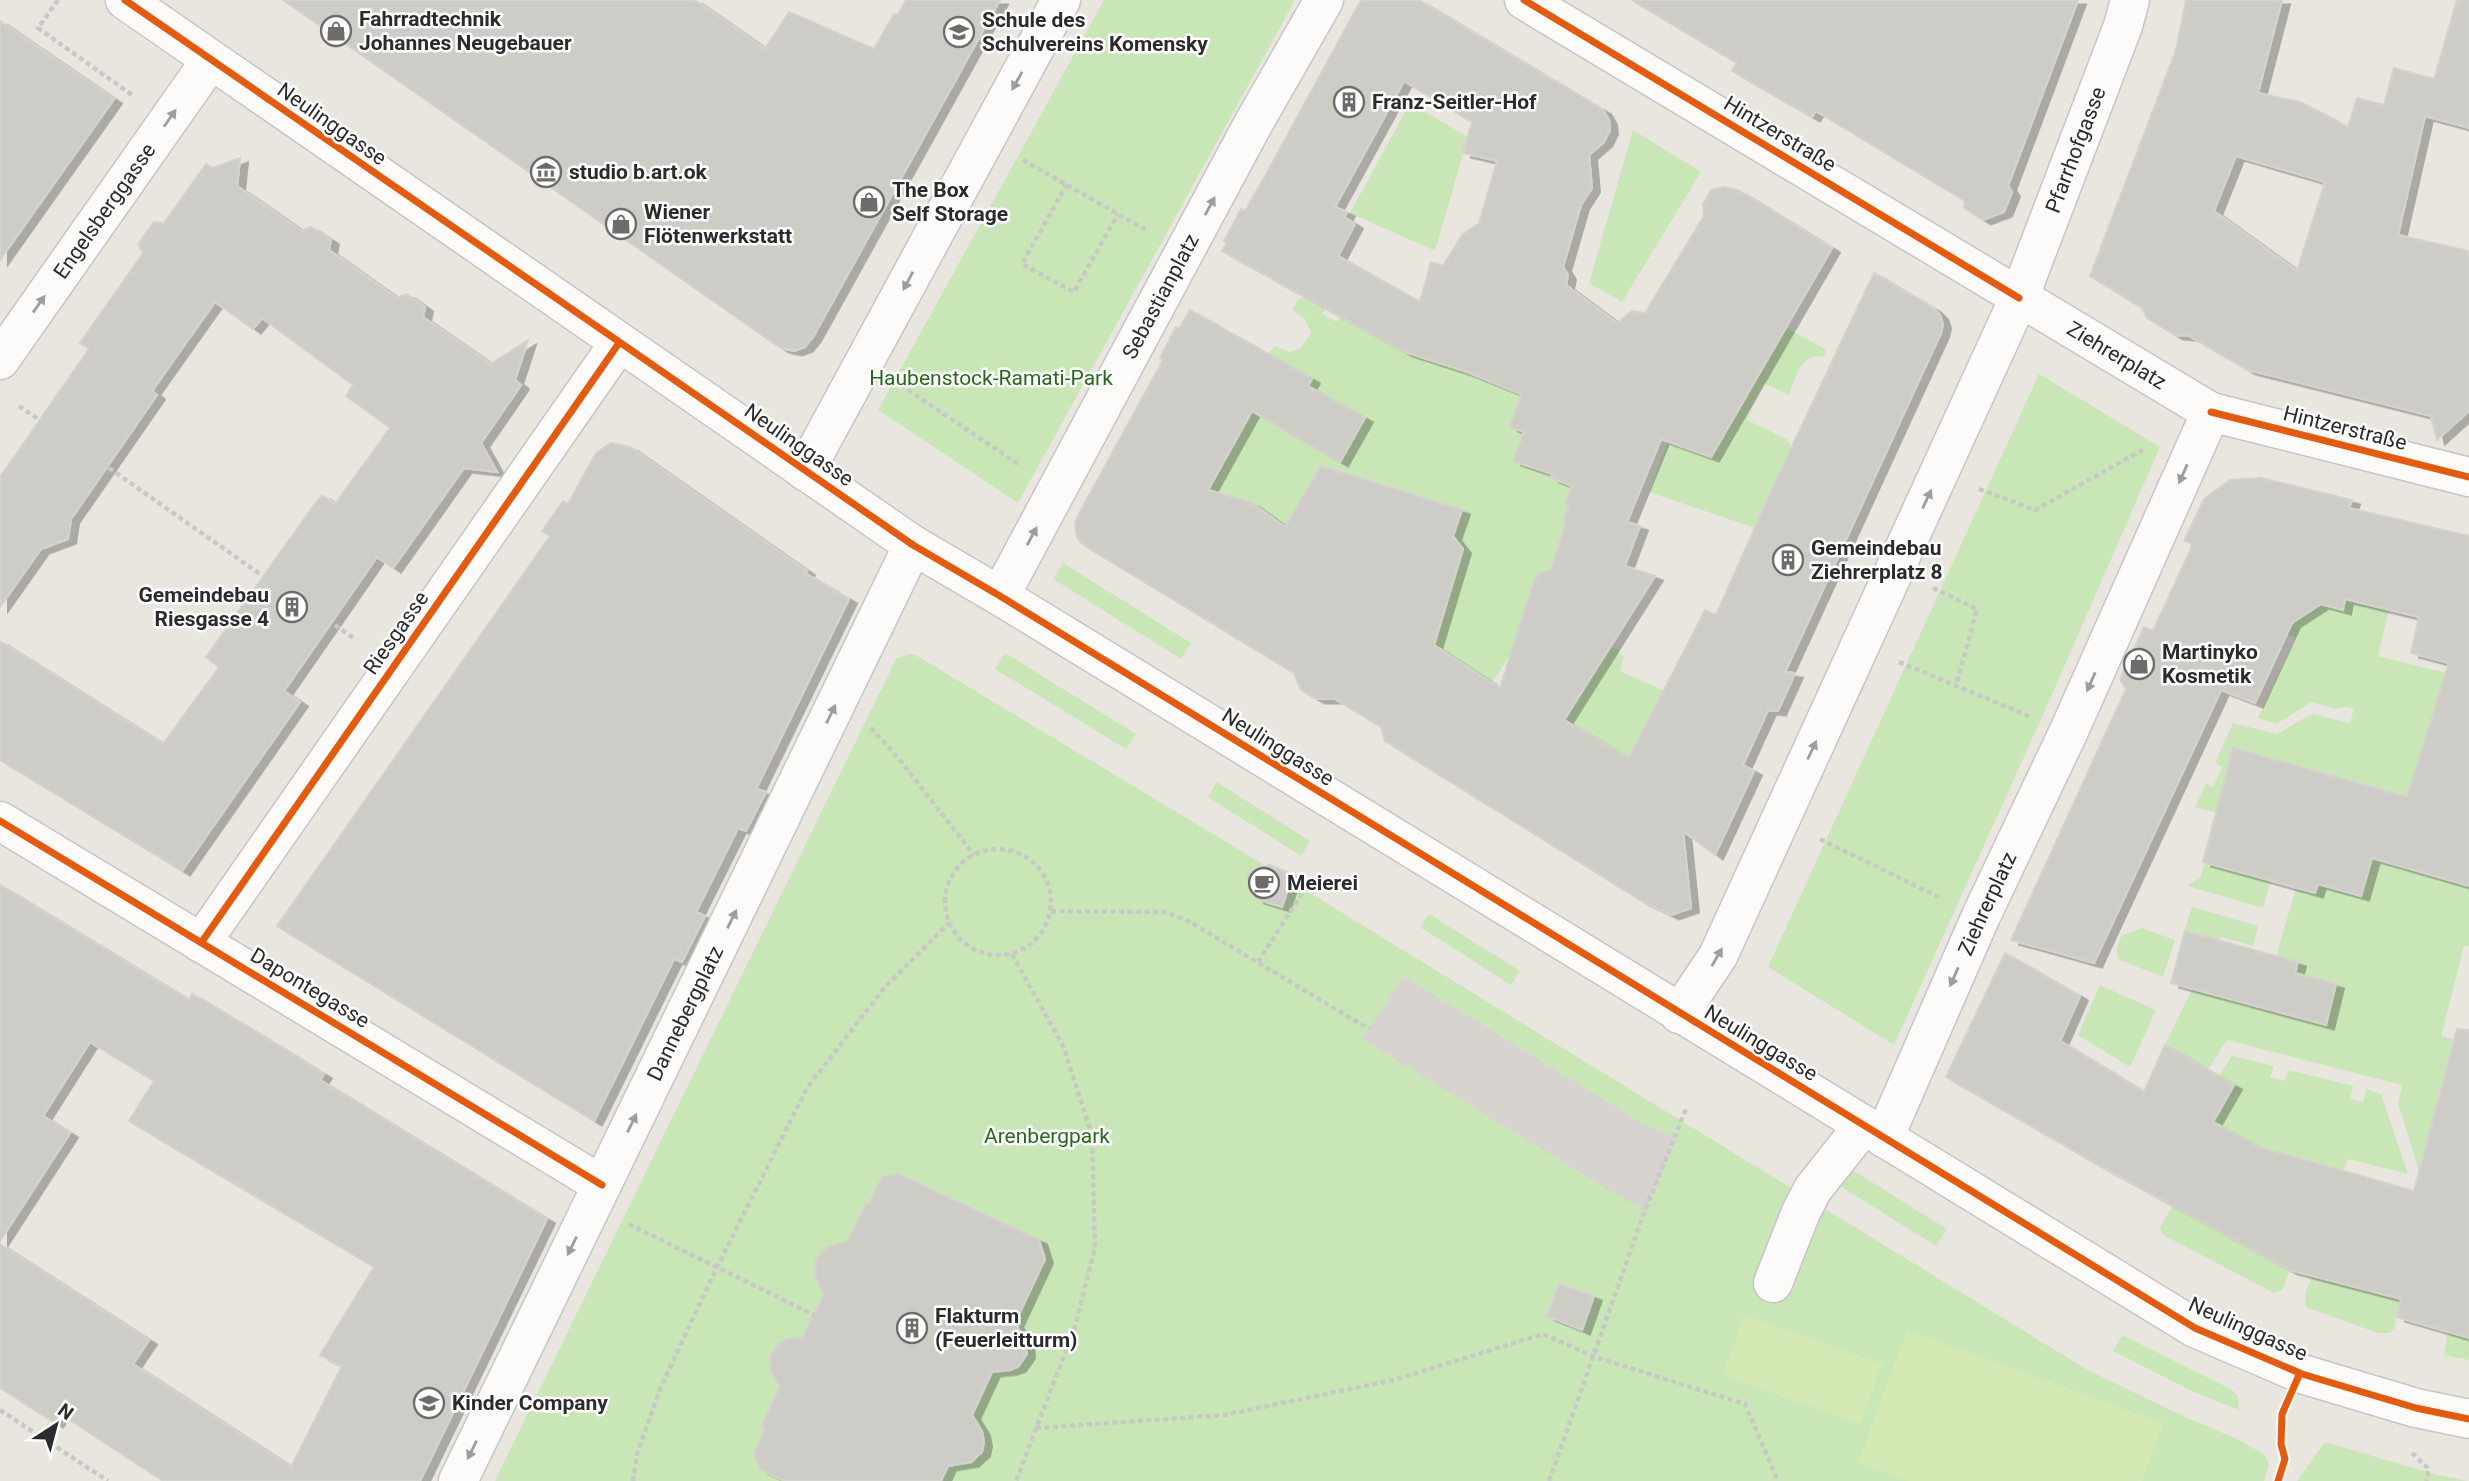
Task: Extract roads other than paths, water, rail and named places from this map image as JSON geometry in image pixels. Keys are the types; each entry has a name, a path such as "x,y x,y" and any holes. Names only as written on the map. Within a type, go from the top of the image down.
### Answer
{"street":[{"name":"Neulinggasse","path":"125,0 913,545 2195,1328 2302,1374 2416,1408 2469,1419"},
{"path":"806,471 1061,0"},
{"name":"Sebastianplatz","path":"1000,596 1252,126 1324,0"},
{"name":"Hintzerstraße","path":"1524,0 2019,298"},
{"name":"Pfarrhofgasse","path":"2019,298 2118,39 2130,0"},
{"name":"Engelsberggasse","path":"0,360 210,61"},
{"path":"1679,1014 1718,956 2019,298"},
{"name":"Ziehrerplatz","path":"1773,1283 1813,1189 1873,1132 1981,916 2068,733 2211,412 2019,298"},
{"name":"Riesgasse","path":"201,943 619,343"},
{"name":"Hintzerstraße","path":"2211,412 2469,477"},
{"name":"Dannebergplatz","path":"458,1481 913,545"},
{"name":"Dapontegasse","path":"0,821 602,1185"}],"place":[{"name":"Fahrradtechnik Johannes Neugebauer","path":"336,31"},
{"name":"Schule des Schulvereins Komensky","path":"959,32"},
{"name":"Franz-Seitler-Hof","path":"1349,102"},
{"name":"studio b.art.ok","path":"546,172"},
{"name":"The Box Self Storage","path":"869,202"},
{"name":"Wiener Flötenwerkstatt","path":"621,224"},
{"name":"Gemeindebau Ziehrerplatz 8","path":"1788,560"},
{"name":"Gemeindebau Riesgasse 4","path":"292,607"},
{"name":"Martinyko Kosmetik","path":"2139,664"},
{"name":"Meierei","path":"1264,883"},
{"name":"Flakturm (Feuerleitturm)","path":"912,1328"},
{"name":"Kinder Company","path":"429,1403"}],"park label":[{"name":"Haubenstock-Ramati-Park","path":"991,378"},
{"name":"Arenbergpark","path":"1047,1136"}]}
